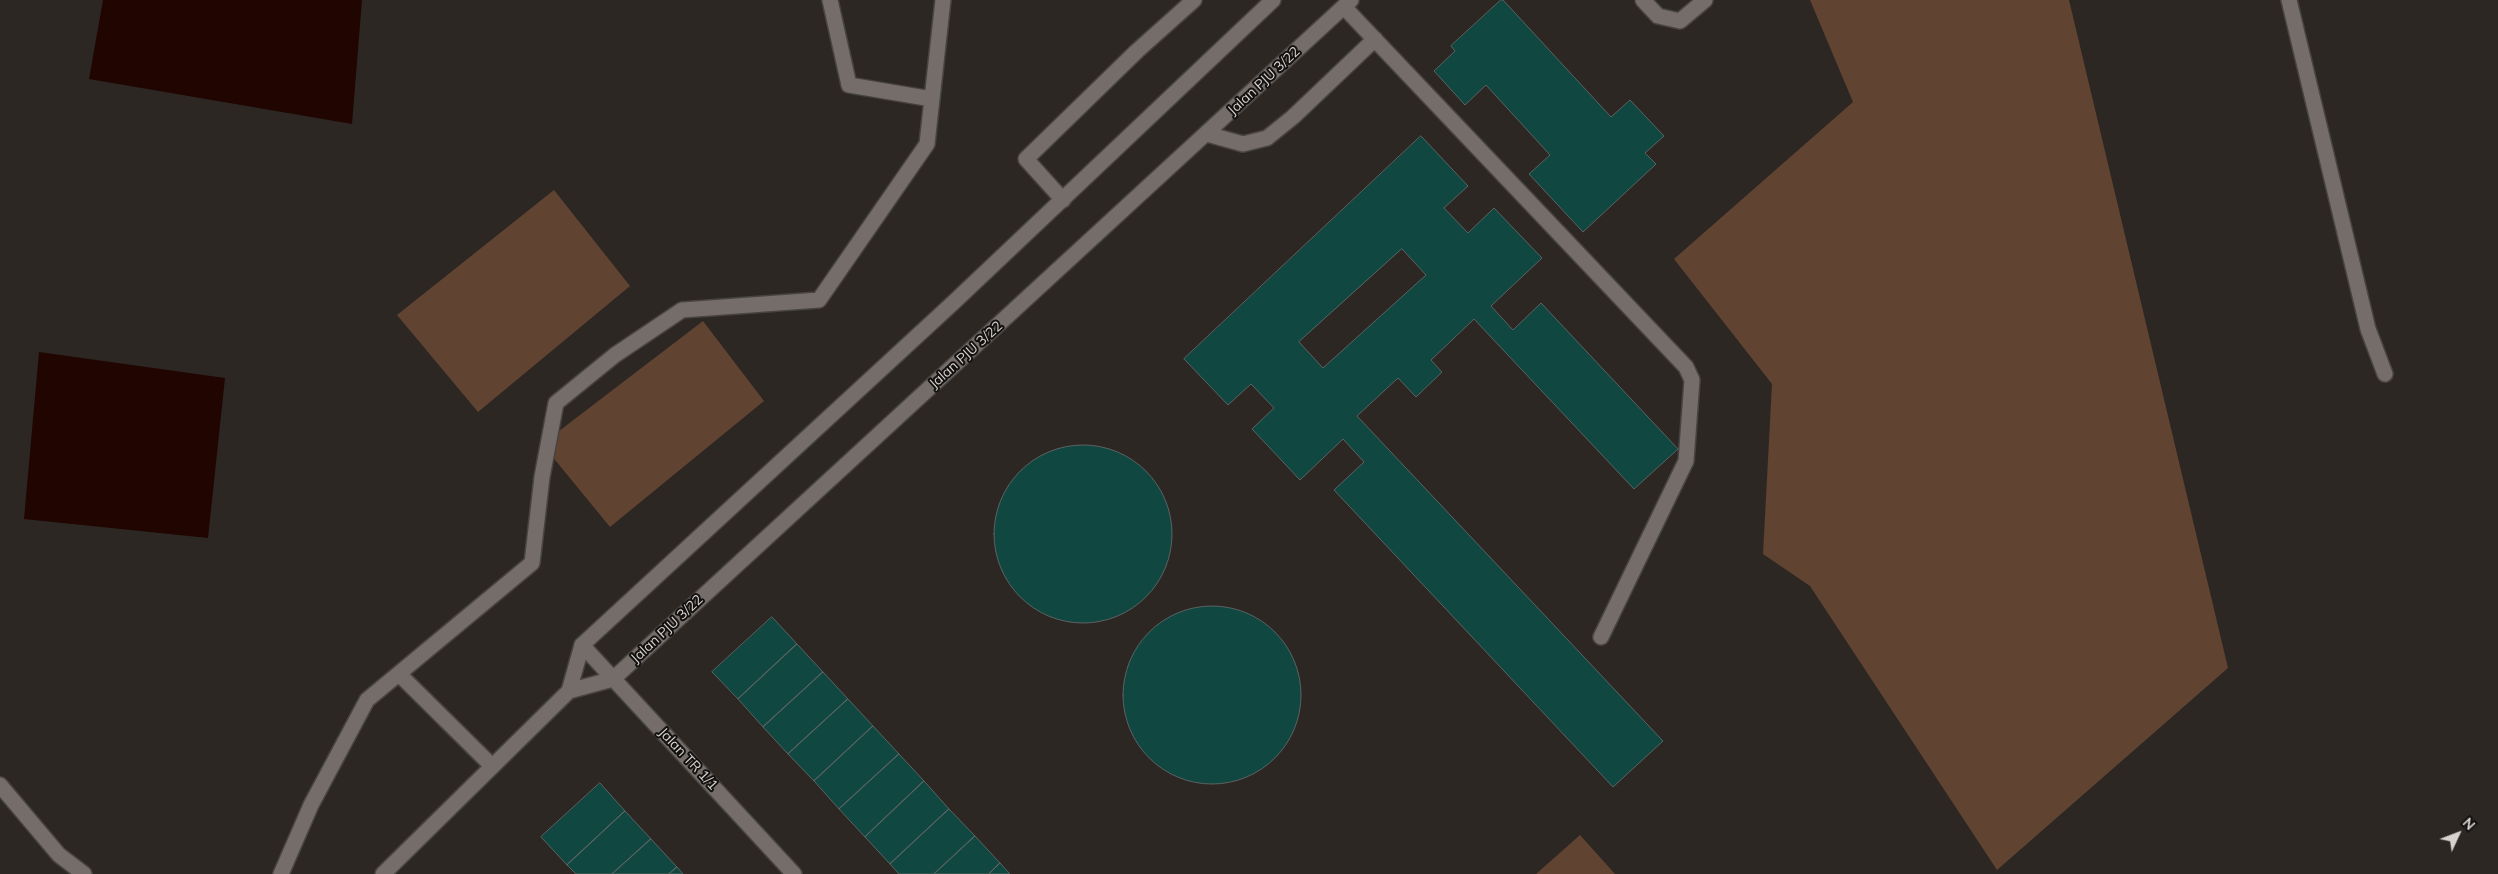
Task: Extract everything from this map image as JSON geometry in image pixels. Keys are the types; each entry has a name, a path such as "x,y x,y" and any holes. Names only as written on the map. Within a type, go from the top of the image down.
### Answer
{"street":[{"path":"830,0 849,85 932,99"},
{"path":"281,874 311,805 367,700 532,563 542,477 556,403 615,355 682,310 819,300 927,144 943,0"},
{"path":"1063,200 1026,159 1137,51 1194,0"},
{"path":"582,645 1063,200 1273,0"},
{"path":"1643,0 1658,16 1680,21 1705,0"},
{"path":"2289,0 2368,329 2385,374"},
{"path":"1348,4 1375,39 1686,367 1692,380 1686,461 1601,637"},
{"name":"Jalan PJU 3/22","path":"383,874 569,691 613,679 1348,4"},
{"path":"1207,134 1243,144 1267,138 1293,117 1375,39"},
{"name":"Jalan PJU 3/22","path":"569,691 582,645"},
{"name":"Jalan TR 1/1","path":"582,645 794,874"},
{"path":"399,674 492,766"},
{"path":"0,785 59,855 84,874"}],"shaded area":[{"path":"103,0 362,0 352,124 89,79"},
{"path":"1810,0 2069,0 2228,668 1997,870 1810,586 1763,554 1772,384 1674,259 1853,102"},
{"path":"554,190 630,286 478,412 397,315"},
{"path":"703,321 764,401 610,527 542,444"},
{"path":"39,352 225,378 208,538 24,519"},
{"path":"1580,835 1615,874 1536,874"}],"building":[{"path":"1501,0 1611,117 1630,100 1664,136 1645,153 1656,164 1583,232 1529,174 1550,155 1486,85 1465,105 1434,71 1455,51 1451,46"},
{"path":"1421,136 1468,186 1444,208 1468,233 1494,208 1542,258 1491,306 1513,330 1541,303 1678,449 1634,489 1474,319 1431,360 1442,372 1416,397 1398,378 1357,416 1663,741 1613,787 1334,490 1364,462 1343,439 1300,480 1252,429 1274,408 1251,384 1228,405 1184,359","holes":["1402,249 1426,275 1323,368 1299,342"]},
{"path":"1083,445 1117,452 1132,460 1146,471 1157,485 1165,500 1172,534 1165,568 1157,583 1146,597 1132,608 1117,616 1083,623 1049,616 1034,608 1020,597 1009,583 1001,568 994,534 1001,500 1009,485 1020,471 1034,460 1049,452"},
{"path":"1212,606 1246,613 1261,621 1275,632 1286,646 1294,661 1301,695 1294,729 1286,744 1275,758 1261,769 1246,777 1212,784 1178,777 1163,769 1149,758 1138,744 1130,729 1123,695 1130,661 1138,646 1149,632 1163,621 1178,613"},
{"path":"772,617 797,644 738,699 712,672"},
{"path":"797,644 823,672 763,727 738,699"},
{"path":"823,672 848,699 788,754 763,727"},
{"path":"848,699 873,726 814,781 788,754"},
{"path":"873,726 899,754 839,809 814,781"},
{"path":"899,754 924,781 865,837 839,809"},
{"path":"924,781 949,809 890,864 865,837"},
{"path":"600,783 625,811 567,865 541,837"},
{"path":"949,809 975,836 934,874 899,874 890,864"},
{"path":"625,811 651,839 612,874 576,874 567,865"},
{"path":"975,836 1000,863 989,874 934,874"},
{"path":"651,839 677,867 669,874 612,874"},
{"path":"1000,863 1010,874 989,874"},
{"path":"677,867 683,874 669,874"}]}
